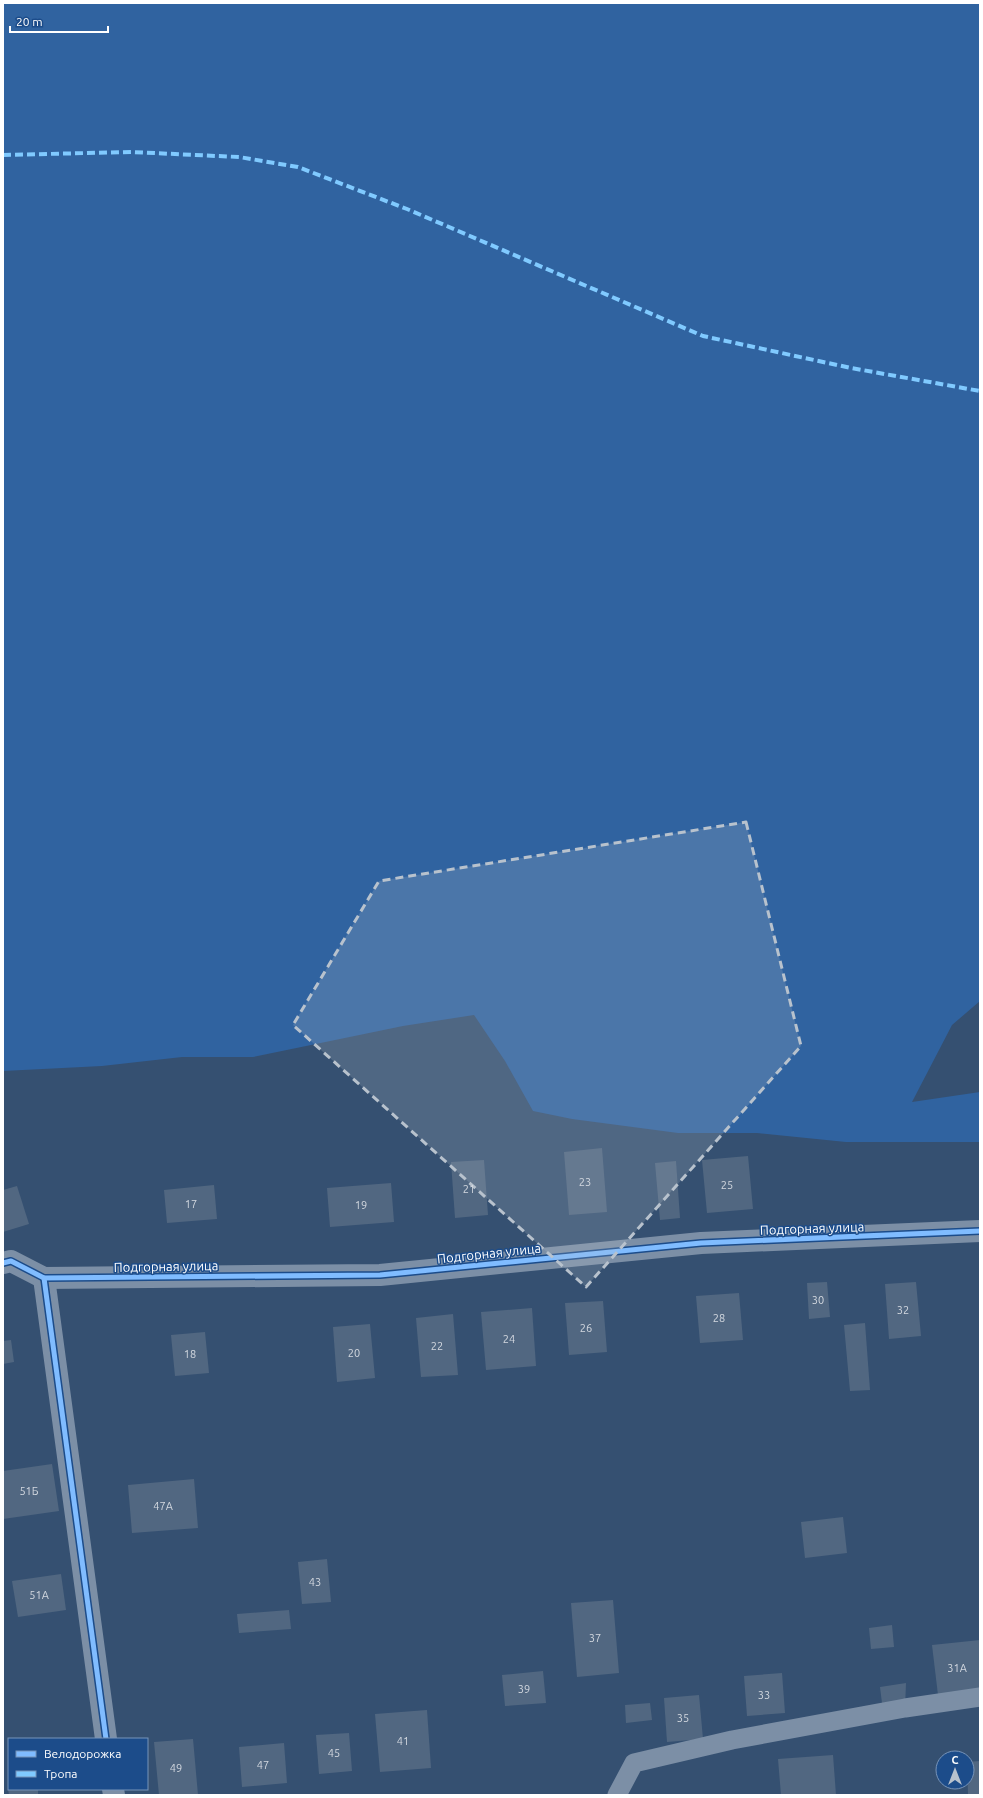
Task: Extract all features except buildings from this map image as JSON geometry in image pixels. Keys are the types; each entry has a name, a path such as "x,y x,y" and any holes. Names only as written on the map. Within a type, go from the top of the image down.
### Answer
{"street":[{"name":"Подгорная улица","path":"3,1263 11,1261 44,1278 380,1274 701,1243 980,1231"},
{"path":"44,1278 106,1738"}],"lane":[{"path":"617,1795 634,1763 732,1740 905,1708 980,1697"}],"highlighted area":[{"path":"746,822 801,1046 586,1287 293,1025 379,881"}],"shaded area":[{"path":"3,3 980,3 980,1001 952,1025 912,1102 980,1092 980,1142 846,1142 757,1133 678,1133 572,1119 533,1111 505,1061 474,1015 403,1026 253,1057 182,1057 102,1066 3,1071"}],"marked path":[{"path":"3,155 131,152 239,157 298,167 407,209 703,336 851,368 980,391"}],"cycle path":[{"path":"3,1263 11,1261 44,1278 380,1275 701,1243 980,1231"},
{"path":"44,1278 106,1738"}]}
